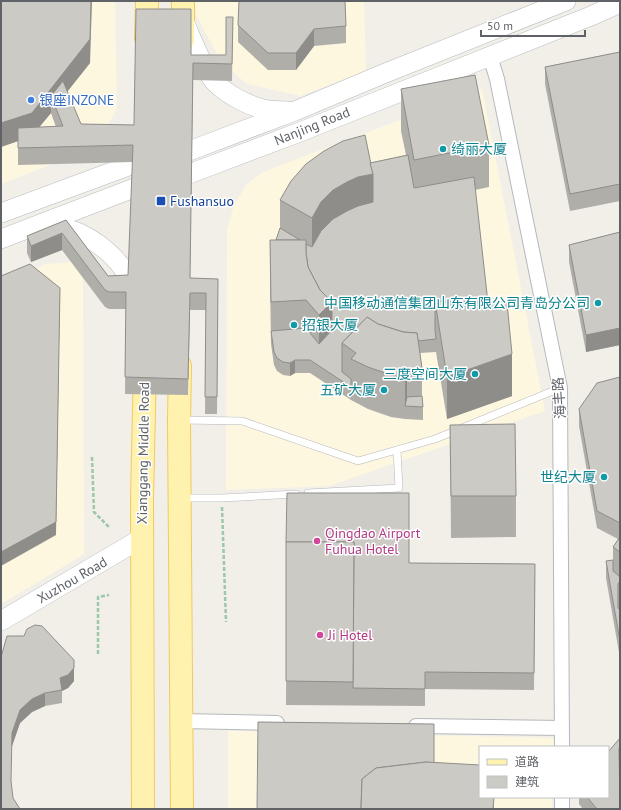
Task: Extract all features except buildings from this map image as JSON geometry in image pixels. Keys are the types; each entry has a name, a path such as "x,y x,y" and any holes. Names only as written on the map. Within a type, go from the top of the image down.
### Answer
{"main road":[{"path":"146,56 147,1"},
{"name":"Nanjing Road","path":"1,213 147,151 181,154 295,110 566,1"},
{"name":"Nanjing Road","path":"1,239 147,183 181,188 307,129 591,16 620,2"},
{"path":"183,10 206,68 214,82 243,102 264,109 295,110"},
{"path":"182,67 183,10"},
{"path":"591,16 620,12"},
{"path":"181,188 182,130"},
{"path":"147,151 147,205"},
{"path":"47,222 79,233 108,251 121,265 134,285 145,316"},
{"path":"145,316 146,271"},
{"name":"Xianggang Middle Road","path":"143,809 142,492 145,348"},
{"path":"181,350 179,420 182,809"},
{"name":"Xuzhou Road","path":"1,621 142,538"}],"street":[{"name":"海丰路","path":"490,56 497,79 560,388 562,746"},
{"path":"182,721 293,723"},
{"path":"404,725 562,728"},
{"path":"562,798 562,809"}],"lane":[{"path":"179,420 242,421 358,461 435,439 560,388"},
{"path":"180,498 222,498 399,488 397,450"}],"path":[{"path":"92,457 94,512 110,528"},
{"path":"222,498 226,622"},
{"path":"98,654 98,598 109,595"}],"shaded area":[{"path":"1,1 115,1 117,109 94,148 1,184"},
{"path":"195,1 364,1 366,71 300,96 247,84 222,63 196,15"},
{"path":"482,89 545,411 329,486 226,490 227,230 234,205 246,185 263,172"},
{"path":"83,261 84,554 1,604 1,283 46,264"},
{"path":"228,731 554,738 554,746 479,746 479,798 552,798 552,809 228,809"}],"place":[{"name":"银座INZONE","path":"31,100"},
{"name":"绮丽大厦","path":"443,149"},
{"name":"Fushansuo","path":"161,201"},
{"name":"中国移动通信集团山东有限公司青岛分公司","path":"598,303"},
{"name":"招银大厦","path":"294,325"},
{"name":"三度空间大厦","path":"475,374"},
{"name":"五矿大厦","path":"384,390"},
{"name":"世纪大厦","path":"604,477"},
{"name":"Qingdao Airport Fuhua Hotel","path":"317,541"},
{"name":"Ji Hotel","path":"320,635"}]}
